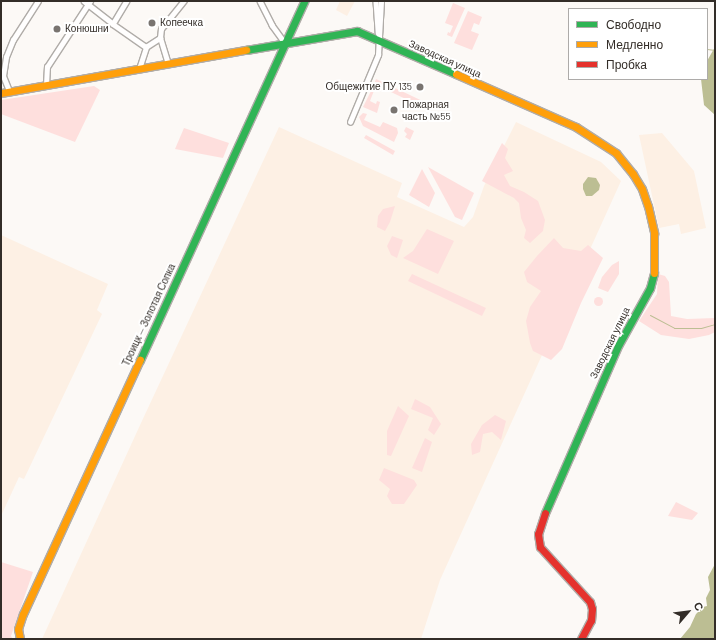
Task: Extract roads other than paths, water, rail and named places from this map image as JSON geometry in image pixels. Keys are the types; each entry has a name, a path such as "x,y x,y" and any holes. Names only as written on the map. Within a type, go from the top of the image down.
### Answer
{"street":[{"path":"9,91 3,76 6,57 13,40 38,1"},
{"path":"84,1 90,3 113,24 146,47"},
{"path":"113,24 127,1"},
{"path":"168,64 160,38 161,29 184,1"},
{"path":"260,1 272,25 285,43"},
{"name":"Троицк — Золотая Сопка","path":"20,639 18,629 23,614 304,1"},
{"path":"376,1 376,19 380,40"},
{"path":"350,122 378,55 381,1"},
{"path":"46,85 48,67 90,3"},
{"name":"Заводская улица","path":"1,93 357,31 594,137 606,145 626,164 642,189 648,206 654,233 655,250 653,278 650,288 619,344 541,521 538,534 540,547 545,554 590,602 592,609 591,620 581,639"},
{"path":"139,69 146,47 160,38"}],"waterway":[{"path":"708,49 715,50"},
{"path":"650,315 674,328 701,328 715,324"}],"place":[{"name":"Копеечка","path":"152,23"},
{"name":"Конюшни","path":"57,29"},
{"name":"Общежитие ПУ 135","path":"420,87"},
{"name":"Пожарная часть №55","path":"394,110"}]}
